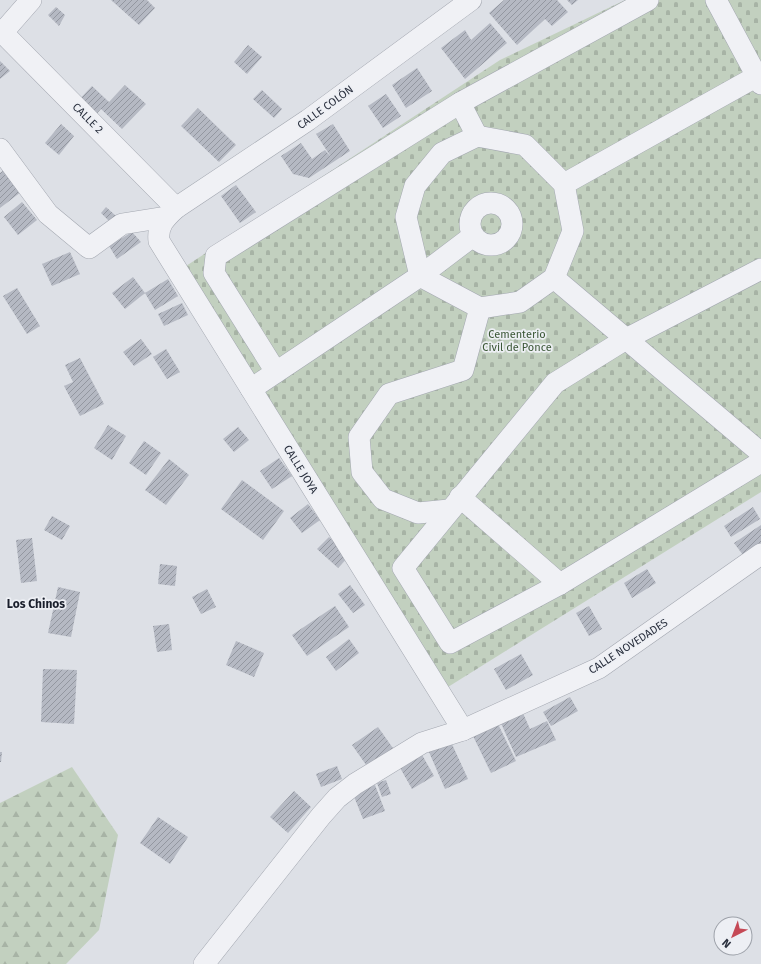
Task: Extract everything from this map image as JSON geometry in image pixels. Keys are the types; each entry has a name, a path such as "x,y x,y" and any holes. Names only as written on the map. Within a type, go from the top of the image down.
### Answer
{"street":[{"path":"1,31 31,0"},
{"name":"CALLE COLÓN","path":"171,213 308,120 471,0"},
{"path":"276,372 214,273 216,256 460,103 648,0"},
{"path":"564,184 760,78 716,0"},
{"name":"CALLE 2","path":"1,31 171,213"},
{"path":"460,103 477,136"},
{"path":"477,136 525,145 564,184 573,231 554,278 520,302 480,308 420,276 406,217 415,186 442,153 477,136"},
{"path":"0,150 48,214 89,248 122,224 171,213"},
{"name":"CALLE JOYA","path":"171,213 159,227 159,241 463,730"},
{"path":"251,389 420,276 473,236"},
{"path":"761,269 626,339 555,383 403,568 450,643 560,584 761,462"},
{"path":"554,278 761,453"},
{"path":"455,504 418,513 383,499 362,472 359,437 389,394 463,370 480,308"},
{"path":"455,504 560,584"},
{"name":"CALLE NOVEDADES","path":"204,964 337,798 355,784 422,743 463,730 599,668 761,554"}],"green space":[{"name":"Cementerio Civil de Ponce","path":"625,0 761,0 761,492 448,687 183,268 500,60"},
{"path":"72,767 118,835 99,930 66,964 0,964 0,803"}],"building":[{"path":"111,0 147,0 155,8 139,25"},
{"path":"504,0 557,0 568,12 552,26 545,19 517,45 489,13"},
{"path":"567,0 578,0 572,5"},
{"path":"56,7 65,15 59,26 48,15"},
{"path":"490,23 507,43 465,79 441,48 465,30 471,40"},
{"path":"248,45 262,57 247,74 234,62"},
{"path":"0,61 10,71 0,79"},
{"path":"417,68 432,91 406,108 392,85"},
{"path":"125,85 146,104 122,129 101,109 92,119 75,104 92,86 109,102"},
{"path":"262,90 282,109 274,118 253,99"},
{"path":"386,94 401,116 383,128 368,106"},
{"path":"198,108 236,145 219,162 181,126"},
{"path":"61,124 74,136 59,155 45,143"},
{"path":"333,124 350,151 309,178 293,174 281,156 301,143 312,159 325,150 331,157 316,134"},
{"path":"4,170 21,192 0,208 0,173"},
{"path":"236,185 256,212 240,223 221,196"},
{"path":"22,202 37,220 18,235 4,217"},
{"path":"106,207 116,216 109,221 101,213"},
{"path":"132,232 141,242 117,259 109,246"},
{"path":"70,252 80,274 52,286 42,264"},
{"path":"133,277 145,293 125,309 112,293"},
{"path":"168,279 178,296 155,310 145,293"},
{"path":"17,288 40,326 27,334 3,296"},
{"path":"182,303 188,315 164,326 158,314"},
{"path":"141,339 152,354 134,366 123,352"},
{"path":"166,349 180,372 167,379 153,357"},
{"path":"80,358 104,404 80,416 64,386 73,382 65,365"},
{"path":"108,425 126,436 112,460 94,448"},
{"path":"238,427 249,440 234,452 223,439"},
{"path":"144,441 161,453 146,475 129,463"},
{"path":"279,458 292,476 272,489 260,471"},
{"path":"169,459 189,475 166,505 145,490"},
{"path":"242,480 284,511 263,540 221,509"},
{"path":"308,504 320,520 302,533 290,518"},
{"path":"753,507 760,519 731,537 724,526"},
{"path":"52,516 70,526 62,540 44,530"},
{"path":"761,525 761,549 746,559 734,543"},
{"path":"329,537 349,556 338,568 317,549"},
{"path":"32,538 37,581 21,583 16,540"},
{"path":"160,564 177,566 175,586 158,584"},
{"path":"647,569 656,583 632,598 624,583"},
{"path":"350,585 365,605 353,613 338,594"},
{"path":"58,587 80,592 71,637 48,633"},
{"path":"207,589 216,607 201,614 192,597"},
{"path":"335,606 349,627 307,656 292,635"},
{"path":"589,606 602,629 589,636 576,613"},
{"path":"169,624 172,650 157,652 153,626"},
{"path":"349,639 359,653 336,671 326,657"},
{"path":"236,641 264,653 254,677 226,665"},
{"path":"521,654 533,675 506,690 494,669"},
{"path":"43,669 77,670 74,724 41,722"},
{"path":"570,697 578,711 551,726 543,712"},
{"path":"522,711 530,729 547,721 556,740 516,757 500,721"},
{"path":"498,724 516,761 491,773 473,736"},
{"path":"378,727 395,751 369,769 352,745"},
{"path":"451,742 468,779 445,789 429,752"},
{"path":"0,752 2,752 1,762 0,762"},
{"path":"421,753 434,776 412,789 399,766"},
{"path":"337,766 342,779 321,787 316,774"},
{"path":"386,780 391,794 382,797 377,783"},
{"path":"375,785 385,811 363,819 353,794"},
{"path":"294,791 311,807 288,833 270,817"},
{"path":"158,817 188,837 170,864 140,843"}],"district":[{"name":"Los Chinos","path":"36,604"}]}
